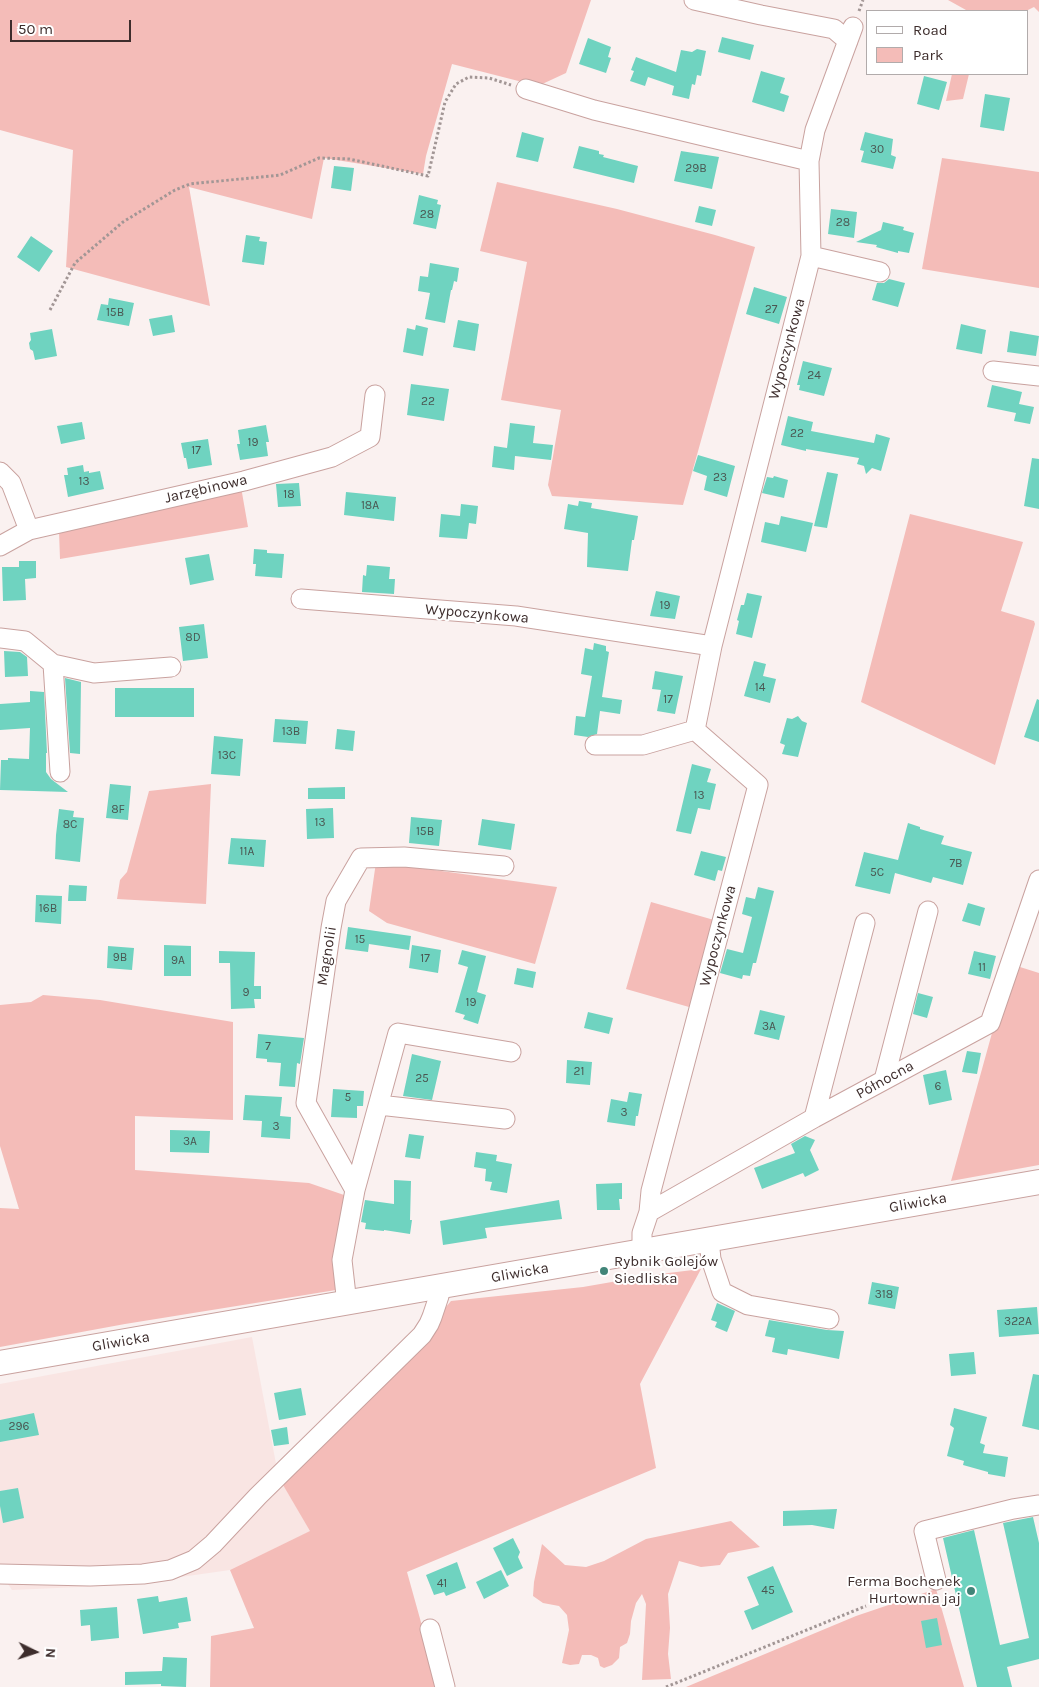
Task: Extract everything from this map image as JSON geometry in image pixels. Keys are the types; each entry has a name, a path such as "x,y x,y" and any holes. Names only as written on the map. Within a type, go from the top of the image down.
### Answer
{"main road":[{"name":"Gliwicka","path":"0,1364 1039,1182"}],"street":[{"name":"Wypoczynkowa","path":"642,1251 642,1233 649,1212 654,1181 758,785 695,730 712,646 811,256 809,162 815,130 850,34 694,0"},
{"path":"526,90 594,110 809,162"},
{"path":"811,256 880,272"},
{"path":"993,370 1039,376"},
{"name":"Jarzębinowa","path":"0,546 28,530 244,481 332,457 370,437 375,395"},
{"path":"0,472 11,483 28,530"},
{"name":"Wypoczynkowa","path":"301,599 516,616 712,646"},
{"path":"0,638 25,641 53,664 94,673 170,668"},
{"path":"53,664 60,772"},
{"path":"595,745 643,745 695,730"},
{"name":"Magnolii","path":"355,1190 306,1103 330,928 336,901 361,858 404,857 504,866"},
{"name":"Północna","path":"649,1212 814,1118 990,1023 1039,880"},
{"path":"884,1080 928,911"},
{"path":"814,1118 865,923"},
{"path":"347,1304 342,1260 355,1190 398,1033 512,1052"},
{"path":"379,1105 505,1119"},
{"path":"709,1240 711,1259 722,1292 748,1304 829,1319"},
{"path":"0,1574 90,1576 137,1574 170,1570 194,1560 213,1544 258,1496 422,1335 432,1317 439,1296 438,1287"},
{"path":"936,1580 924,1531 1012,1509 1039,1506"},
{"path":"430,1629 445,1687"}],"path":[{"path":"50,310 75,262 123,222 175,190 190,184 280,175 319,158 349,159 428,176 445,102 456,84 468,77 489,78 526,90"},
{"path":"666,1687 866,1606"}],"shaded area":[{"path":"252,1337 277,1469 283,1485 311,1531 230,1570 124,1585 12,1590 0,1572 0,1384"}],"green space":[{"path":"0,0 591,0 566,73 538,86 452,64 426,156 423,174 324,158 312,219 189,187 210,306 66,267 73,150 0,130"},
{"path":"948,0 1039,0 1039,12 1034,7 1028,10 966,10"},
{"path":"952,75 969,75 963,99 946,101"},
{"path":"942,158 1039,172 1039,288 922,269"},
{"path":"497,182 617,209 755,247 683,505 552,496 548,485 561,410 501,400 527,262 480,251"},
{"path":"241,487 248,527 60,559 59,531"},
{"path":"910,514 1023,542 1001,611 1034,621 1035,624 995,765 861,702"},
{"path":"211,784 206,904 117,899 120,880 127,872 149,791"},
{"path":"376,862 557,887 535,964 387,923 369,911"},
{"path":"651,902 714,920 689,1007 626,989"},
{"path":"1020,967 1039,973 1039,1165 951,1181 992,1033"},
{"path":"43,995 100,1000 233,1022 233,1120 135,1116 135,1170 309,1183 347,1196 336,1290 125,1324 0,1347 0,1208 19,1209 0,1146 0,1005 31,1002"},
{"path":"701,1269 640,1384 656,1468 407,1572 439,1687 210,1687 211,1636 254,1628 230,1570 310,1531 283,1485 374,1392 451,1301 583,1287"},
{"path":"731,1521 760,1547 728,1553 720,1565 701,1567 679,1561 668,1594 670,1628 668,1654 671,1679 642,1680 646,1604 642,1594 636,1603 627,1643 620,1647 619,1658 612,1665 604,1668 600,1666 598,1658 591,1655 582,1655 579,1664 570,1665 562,1663 569,1630 567,1615 559,1606 543,1603 533,1596 542,1544 565,1565 586,1567 604,1561 646,1539"},
{"path":"936,1589 964,1687 686,1687 856,1616"}],"building":[{"path":"722,37 754,45 750,60 718,52"},
{"path":"588,38 611,47 608,57 611,58 606,73 579,64"},
{"path":"697,49 706,51 701,76 697,75 695,85 692,84 689,99 672,95 674,86 648,77 645,86 630,81 634,71 631,70 636,57 676,72 681,50 692,52"},
{"path":"761,71 785,78 780,93 789,96 784,112 752,102"},
{"path":"924,76 947,82 939,110 917,104"},
{"path":"985,94 1010,98 1004,131 980,127"},
{"path":"522,132 544,138 538,162 516,157"},
{"path":"865,132 893,139 891,155 896,157 893,169 861,162 864,151 860,150"},
{"path":"579,146 599,151 599,154 604,155 603,157 638,166 634,183 573,168"},
{"path":"681,151 719,157 712,189 674,181"},
{"path":"334,166 354,168 351,191 331,188"},
{"path":"419,195 438,200 437,204 441,205 436,229 413,224"},
{"path":"699,206 716,210 712,226 695,222"},
{"path":"831,209 857,212 854,238 828,234"},
{"path":"883,222 904,227 903,230 914,233 909,253 898,251 898,253 876,247 877,245 856,242 881,230"},
{"path":"246,235 260,237 259,241 267,242 264,265 242,262"},
{"path":"31,236 53,251 39,272 17,257"},
{"path":"430,263 459,268 457,282 454,281 451,290 445,323 425,319 430,293 418,291 420,276 428,277"},
{"path":"889,279 905,283 898,307 872,300 877,283 884,283"},
{"path":"754,287 787,297 779,324 746,314"},
{"path":"109,298 134,303 129,326 97,320 101,304 108,305"},
{"path":"172,315 175,332 153,336 149,319"},
{"path":"458,320 479,324 475,351 453,347"},
{"path":"961,324 986,330 982,354 956,349"},
{"path":"416,325 428,328 423,356 403,352 407,328 415,330"},
{"path":"52,329 57,356 35,360 33,351 30,349 30,333"},
{"path":"1010,331 1039,336 1036,356 1007,352"},
{"path":"803,361 832,368 824,396 799,390 800,385 797,385"},
{"path":"411,384 449,389 444,421 407,415"},
{"path":"992,385 1022,392 1019,404 1034,407 1030,424 1014,421 1016,413 987,407"},
{"path":"788,416 813,422 811,431 874,443 876,434 890,438 881,471 872,468 866,474 864,466 857,464 859,458 806,449 806,451 781,445"},
{"path":"82,422 85,439 61,444 57,426"},
{"path":"510,423 535,426 533,443 553,445 551,460 515,456 514,470 492,467 494,446 507,448"},
{"path":"266,425 269,442 266,442 268,456 240,460 237,444 240,444 238,430"},
{"path":"208,439 212,465 188,469 181,443"},
{"path":"698,455 735,466 727,497 704,490 707,476 693,471"},
{"path":"1032,458 1039,459 1039,509 1024,506"},
{"path":"83,465 84,472 100,471 104,489 68,497 64,475 68,475 67,468"},
{"path":"827,472 838,474 827,528 814,526"},
{"path":"774,476 788,480 784,498 762,493 767,477 773,478"},
{"path":"299,483 301,506 278,507 276,484"},
{"path":"346,492 396,497 394,521 344,515"},
{"path":"579,501 592,503 591,508 638,516 634,540 632,540 628,571 587,567 588,533 564,529 568,504 578,506"},
{"path":"461,504 478,506 476,524 469,523 467,539 439,537 441,514 460,516"},
{"path":"781,516 813,523 806,552 761,542 765,522 779,525"},
{"path":"254,549 267,550 267,553 284,554 282,578 255,576 256,564 253,564"},
{"path":"209,554 214,580 190,585 185,558"},
{"path":"19,561 36,561 36,578 25,579 26,600 3,601 2,567 19,567"},
{"path":"367,565 390,567 389,579 395,579 394,594 362,592 363,575 366,576"},
{"path":"656,591 680,596 675,619 650,616"},
{"path":"747,593 762,596 752,638 736,634 741,605 744,605"},
{"path":"204,624 208,658 183,661 179,627"},
{"path":"594,643 606,646 606,651 609,652 602,697 622,700 620,714 600,711 597,734 588,737 574,735 576,716 585,717 592,676 581,674 585,648 593,650"},
{"path":"4,651 20,652 27,657 28,676 5,677"},
{"path":"754,661 766,664 763,676 776,679 770,703 744,696"},
{"path":"655,671 683,676 675,714 657,711 661,690 652,689"},
{"path":"65,678 81,682 80,754 70,753"},
{"path":"115,688 194,688 194,717 115,717"},
{"path":"30,691 44,692 46,772 51,779 68,792 0,790 1,760 8,760 8,758 29,759 30,728 0,730 0,704 30,702"},
{"path":"1037,699 1039,700 1039,742 1024,737"},
{"path":"798,716 807,723 798,757 782,754 785,745 780,743 787,718 792,719"},
{"path":"275,719 308,721 306,744 273,742"},
{"path":"337,729 355,731 353,751 335,749"},
{"path":"214,736 243,739 240,776 211,774"},
{"path":"692,764 711,769 707,782 716,784 710,810 698,808 691,834 676,831"},
{"path":"110,784 131,786 128,820 106,818"},
{"path":"345,787 345,799 308,799 308,788"},
{"path":"333,808 334,838 307,839 306,809"},
{"path":"59,809 74,811 73,817 84,818 80,862 55,859"},
{"path":"411,817 442,820 439,846 409,843"},
{"path":"482,819 515,824 511,850 478,845"},
{"path":"908,823 920,827 920,829 944,836 941,844 972,852 963,885 933,877 931,883 895,873 890,894 855,886 864,852 898,860"},
{"path":"231,838 266,840 264,867 228,864"},
{"path":"701,851 726,857 722,871 718,870 715,881 694,875"},
{"path":"69,885 87,886 86,901 68,901"},
{"path":"758,887 774,891 756,963 753,963 750,976 743,975 742,979 720,973 727,949 743,953 752,917 742,914 746,897 755,899"},
{"path":"36,895 62,896 61,924 35,922"},
{"path":"968,903 985,908 980,926 962,921"},
{"path":"348,927 411,936 409,950 369,944 368,952 345,949"},
{"path":"164,945 191,946 191,976 164,976"},
{"path":"412,945 441,950 438,973 409,968"},
{"path":"108,946 134,948 132,970 107,968"},
{"path":"462,950 486,956 477,992 486,995 478,1024 463,1019 465,1015 455,1012 468,967 458,964"},
{"path":"219,951 255,952 254,986 261,986 261,999 254,999 255,1008 231,1009 230,963 219,963"},
{"path":"974,951 996,956 990,979 968,974"},
{"path":"517,968 536,972 533,988 514,984"},
{"path":"918,993 933,997 927,1018 913,1014"},
{"path":"760,1010 785,1016 779,1040 754,1034"},
{"path":"588,1012 613,1018 609,1034 584,1028"},
{"path":"258,1034 304,1038 300,1064 297,1063 295,1087 279,1086 281,1063 267,1062 267,1059 256,1058"},
{"path":"967,1051 981,1053 977,1074 962,1072"},
{"path":"412,1054 441,1061 432,1100 403,1096"},
{"path":"567,1060 592,1062 590,1085 566,1083"},
{"path":"946,1070 952,1100 929,1105 923,1075"},
{"path":"333,1089 364,1091 363,1106 357,1106 357,1118 331,1117"},
{"path":"629,1092 642,1094 635,1126 607,1122 611,1099 627,1102"},
{"path":"245,1095 282,1097 280,1116 291,1117 290,1139 261,1137 262,1121 243,1120"},
{"path":"170,1130 210,1131 209,1153 170,1152"},
{"path":"409,1134 424,1136 420,1159 405,1157"},
{"path":"805,1136 815,1140 810,1150 819,1170 805,1177 803,1173 762,1189 754,1168 795,1153 791,1144"},
{"path":"476,1152 497,1155 496,1161 512,1164 507,1193 490,1190 492,1182 485,1181 486,1169 474,1167"},
{"path":"394,1180 411,1181 410,1220 412,1220 410,1234 365,1229 366,1223 361,1222 365,1200 394,1204"},
{"path":"622,1183 622,1199 619,1199 620,1210 597,1210 596,1184"},
{"path":"559,1200 562,1219 485,1228 487,1238 443,1245 440,1221"},
{"path":"872,1282 899,1287 895,1309 868,1304"},
{"path":"717,1303 735,1311 727,1332 715,1327 717,1322 711,1320"},
{"path":"1037,1307 1039,1334 999,1337 997,1310"},
{"path":"769,1320 844,1331 839,1359 788,1349 787,1355 772,1352 775,1338 765,1336"},
{"path":"974,1352 976,1374 951,1376 949,1354"},
{"path":"1033,1374 1039,1375 1039,1430 1022,1426"},
{"path":"301,1388 306,1415 279,1420 274,1393"},
{"path":"954,1408 987,1417 980,1443 985,1445 983,1453 1008,1457 1005,1477 988,1474 988,1472 963,1465 964,1461 947,1456 954,1428 950,1425"},
{"path":"34,1413 39,1435 0,1442 0,1420"},
{"path":"287,1427 289,1444 274,1446 271,1430"},
{"path":"18,1488 24,1518 3,1523 0,1491"},
{"path":"837,1509 834,1529 812,1525 783,1526 783,1511"},
{"name":"Ferma Bochenek Hurtownia jaj","path":"1033,1517 1039,1543 1039,1659 1007,1667 1012,1687 977,1687 943,1538 974,1530 1000,1645 1029,1638 1003,1523"},
{"path":"513,1538 520,1552 518,1557 523,1568 507,1576 493,1548"},
{"path":"457,1562 466,1588 446,1596 444,1592 434,1595 426,1575"},
{"path":"773,1566 793,1612 752,1630 744,1611 759,1605 747,1577"},
{"path":"501,1570 509,1586 484,1599 476,1582"},
{"path":"158,1596 159,1602 187,1597 191,1621 178,1623 179,1628 143,1634 137,1599"},
{"path":"117,1607 119,1638 91,1641 90,1625 81,1626 80,1610"},
{"path":"937,1618 942,1645 926,1648 921,1621"},
{"path":"163,1657 187,1658 186,1687 161,1686 161,1684 125,1685 125,1672 162,1671"}],"place":[{"name":"Rybnik Golejów Siedliska","path":"604,1271"},
{"name":"Ferma Bochenek Hurtownia jaj","path":"971,1591"}]}
